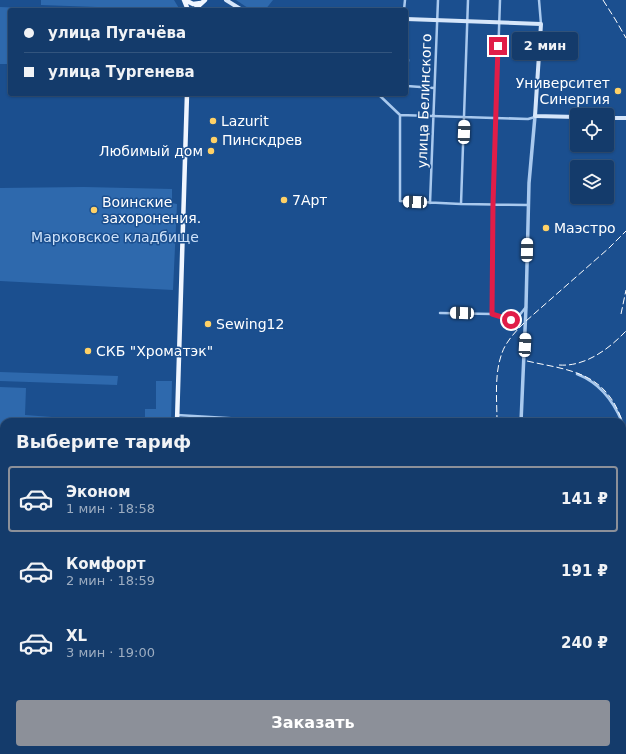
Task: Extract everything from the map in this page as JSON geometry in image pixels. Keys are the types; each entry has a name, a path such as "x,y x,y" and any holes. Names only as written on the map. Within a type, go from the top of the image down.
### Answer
{"main road":[{"path":"185,0 193,4 202,1"},
{"path":"226,0 239,8"},
{"path":"230,0 243,8"},
{"path":"408,19 541,24 535,116 570,117"},
{"path":"177,415 187,96"},
{"path":"614,118 626,118"}],"street":[{"name":"улица Белинского","path":"430,202 438,0"},
{"path":"461,204 468,0"},
{"path":"492,314 493,204 500,0"},
{"path":"539,0 541,24"},
{"path":"408,86 434,88"},
{"path":"380,96 400,116 528,119 535,116 528,205 526,307 521,418"},
{"path":"400,116 400,201 528,205"},
{"path":"440,313 492,314 513,320 518,318 526,307"},
{"path":"577,374 602,390 615,406 620,418"},
{"path":"177,415 226,418"}],"green space":[{"path":"41,0 174,0 179,8 124,8 41,5"},
{"path":"236,0 273,0 267,8 248,8"},
{"path":"0,7 26,8 8,8 8,64 0,64"},
{"name":"Марковское кладбище","path":"84,187 172,189 172,203 177,204 173,290 0,281 0,188"},
{"path":"0,372 118,376 117,385 0,381"},
{"path":"156,381 172,381 171,418 145,418 145,409 156,409"},
{"path":"0,387 26,388 25,415 52,417 52,418 0,418"}],"railway":[{"path":"603,0 626,38"},
{"path":"497,418 496,387 499,361 509,340 526,321 609,248 626,231"},
{"path":"621,314 626,290"},
{"path":"559,365 578,363 596,356 626,331"},
{"path":"527,361 561,368 593,381 602,388 612,400 621,418"}],"place":[{"name":"Университет Синергия","path":"618,91"},
{"name":"Lazurit","path":"213,121"},
{"name":"Пинскдрев","path":"214,140"},
{"name":"Любимый дом","path":"211,151"},
{"name":"7Арт","path":"284,200"},
{"name":"Воинские захоронения.","path":"94,210"},
{"name":"Маэстро","path":"546,228"},
{"name":"Sewing12","path":"208,324"},
{"name":"СКБ \"Хроматэк\"","path":"88,351"}],"route":[{"path":"498,46 493,204 492,314 511,320"}]}
